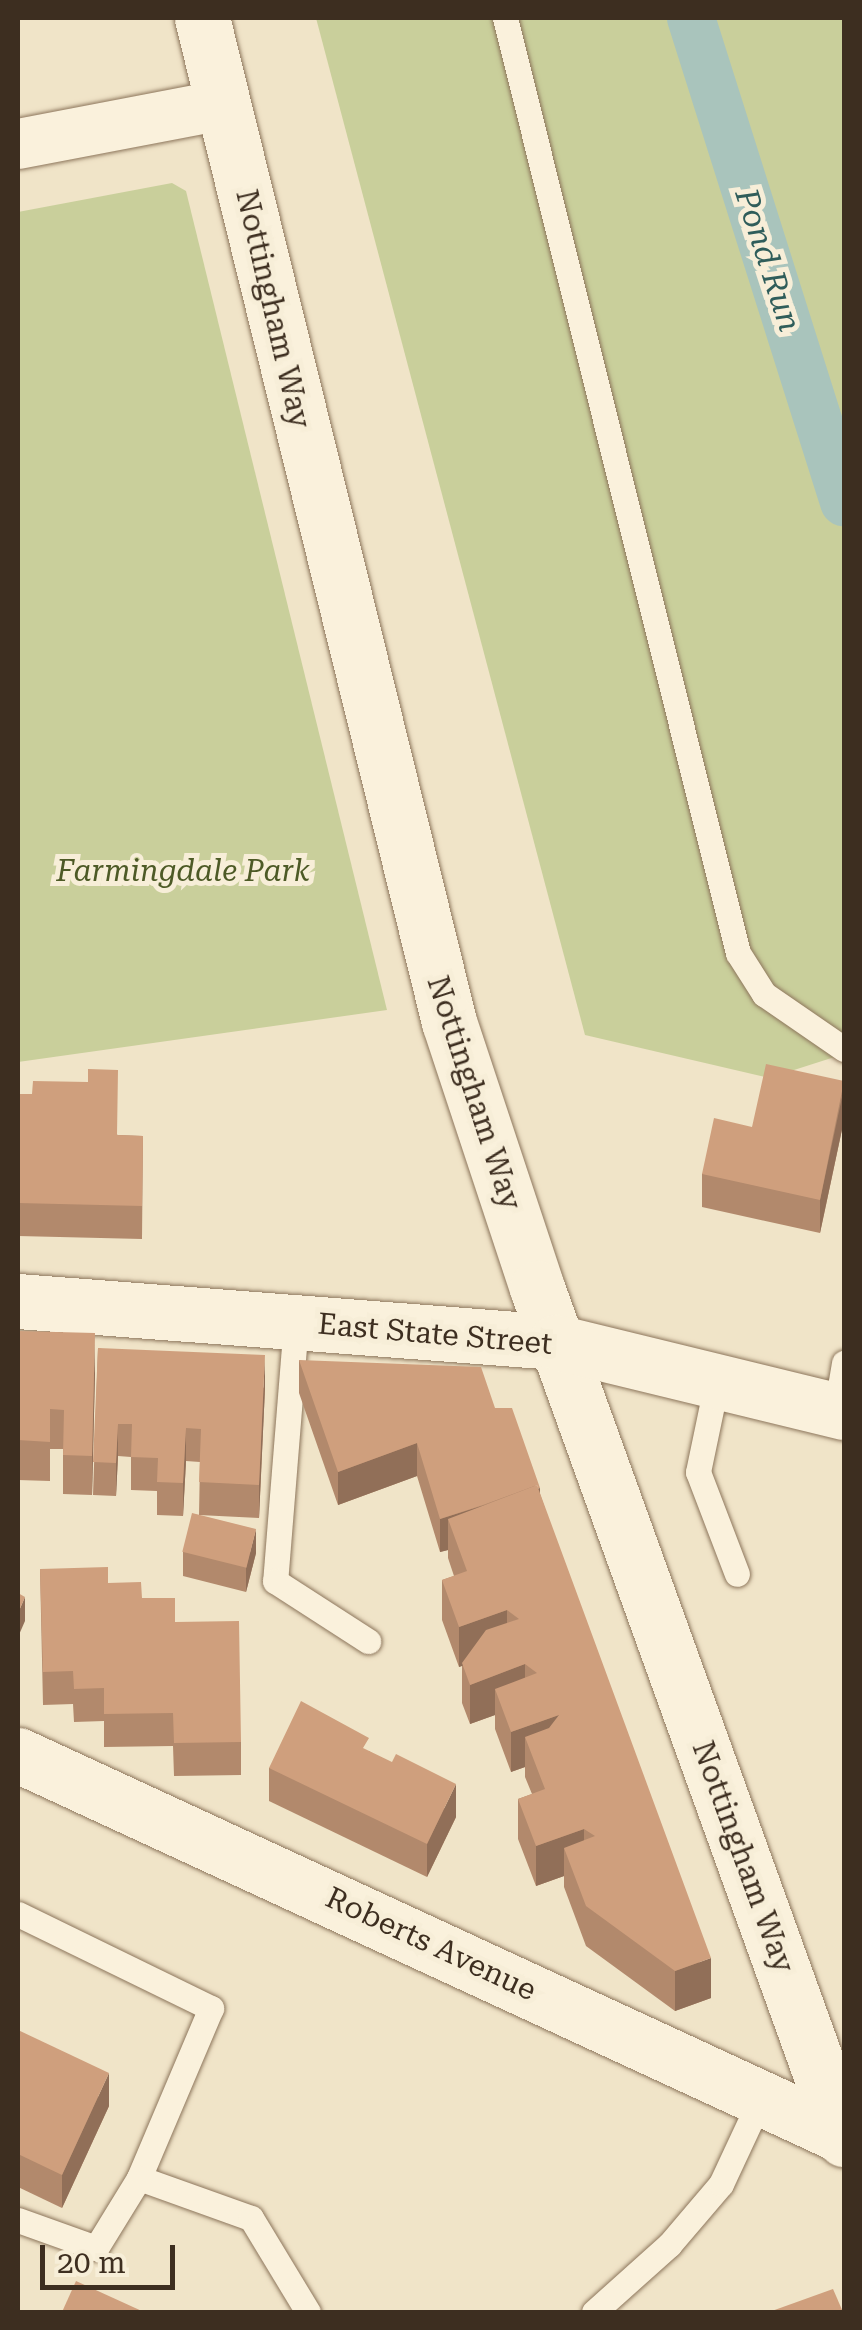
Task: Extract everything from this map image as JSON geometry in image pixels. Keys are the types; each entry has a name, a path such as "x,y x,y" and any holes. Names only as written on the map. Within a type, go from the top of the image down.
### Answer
{"street":[{"name":"Nottingham Way","path":"202,18 414,900 556,1342 844,2137"},
{"path":"18,144 224,105"},
{"name":"East State Street","path":"18,1300 556,1342 717,1381 842,1395"},
{"name":"Roberts Avenue","path":"18,1755 844,2137"}],"lane":[{"path":"505,18 738,953 764,994 844,1049"},
{"path":"296,1322 275,1581 368,1640"},
{"path":"717,1381 698,1472 737,1574"},
{"path":"18,1914 210,2008 139,2178 96,2248 18,2220"},
{"path":"594,2312 668,2245 722,2184 762,2096"},
{"path":"139,2178 251,2218 308,2312"}],"green space":[{"path":"316,18 844,18 844,1054 769,1078 585,1035"},
{"name":"Farmingdale Park","path":"172,183 186,191 387,1010 18,1062 18,212"}],"building":[{"path":"766,1064 844,1081 820,1200 702,1174 714,1118 752,1127"},
{"path":"88,1069 118,1070 117,1135 143,1136 142,1206 18,1203 18,1094 32,1094 33,1081 88,1082"},
{"path":"18,1331 95,1333 92,1456 63,1455 64,1410 50,1409 50,1442 18,1440"},
{"path":"98,1348 265,1355 259,1485 199,1482 201,1429 186,1428 183,1483 157,1482 158,1458 131,1457 132,1424 118,1424 116,1463 93,1462"},
{"path":"299,1360 481,1367 495,1408 512,1408 540,1488 537,1485 440,1519 417,1443 338,1472"},
{"path":"537,1485 711,1958 675,1971 586,1906 564,1848 595,1836 584,1829 536,1846 518,1799 545,1789 525,1737 549,1728 559,1715 511,1732 495,1689 537,1673 525,1664 470,1685 462,1663 486,1630 519,1619 507,1610 459,1627 442,1580 467,1571 448,1519"},
{"path":"192,1513 256,1529 246,1568 182,1552"},
{"path":"108,1567 108,1583 141,1582 142,1598 175,1598 175,1622 239,1621 241,1742 174,1743 173,1713 104,1714 104,1688 74,1689 73,1671 43,1672 40,1569"},
{"path":"18,1593 25,1597 18,1613"},
{"path":"301,1701 369,1738 363,1748 392,1762 396,1754 456,1784 427,1844 269,1768"},
{"path":"18,2030 109,2073 62,2175 18,2154"},
{"path":"76,2281 144,2312 62,2312"},
{"path":"833,2289 843,2312 769,2312"}],"waterway":[{"name":"Pond Run","path":"691,18 844,502"}]}
